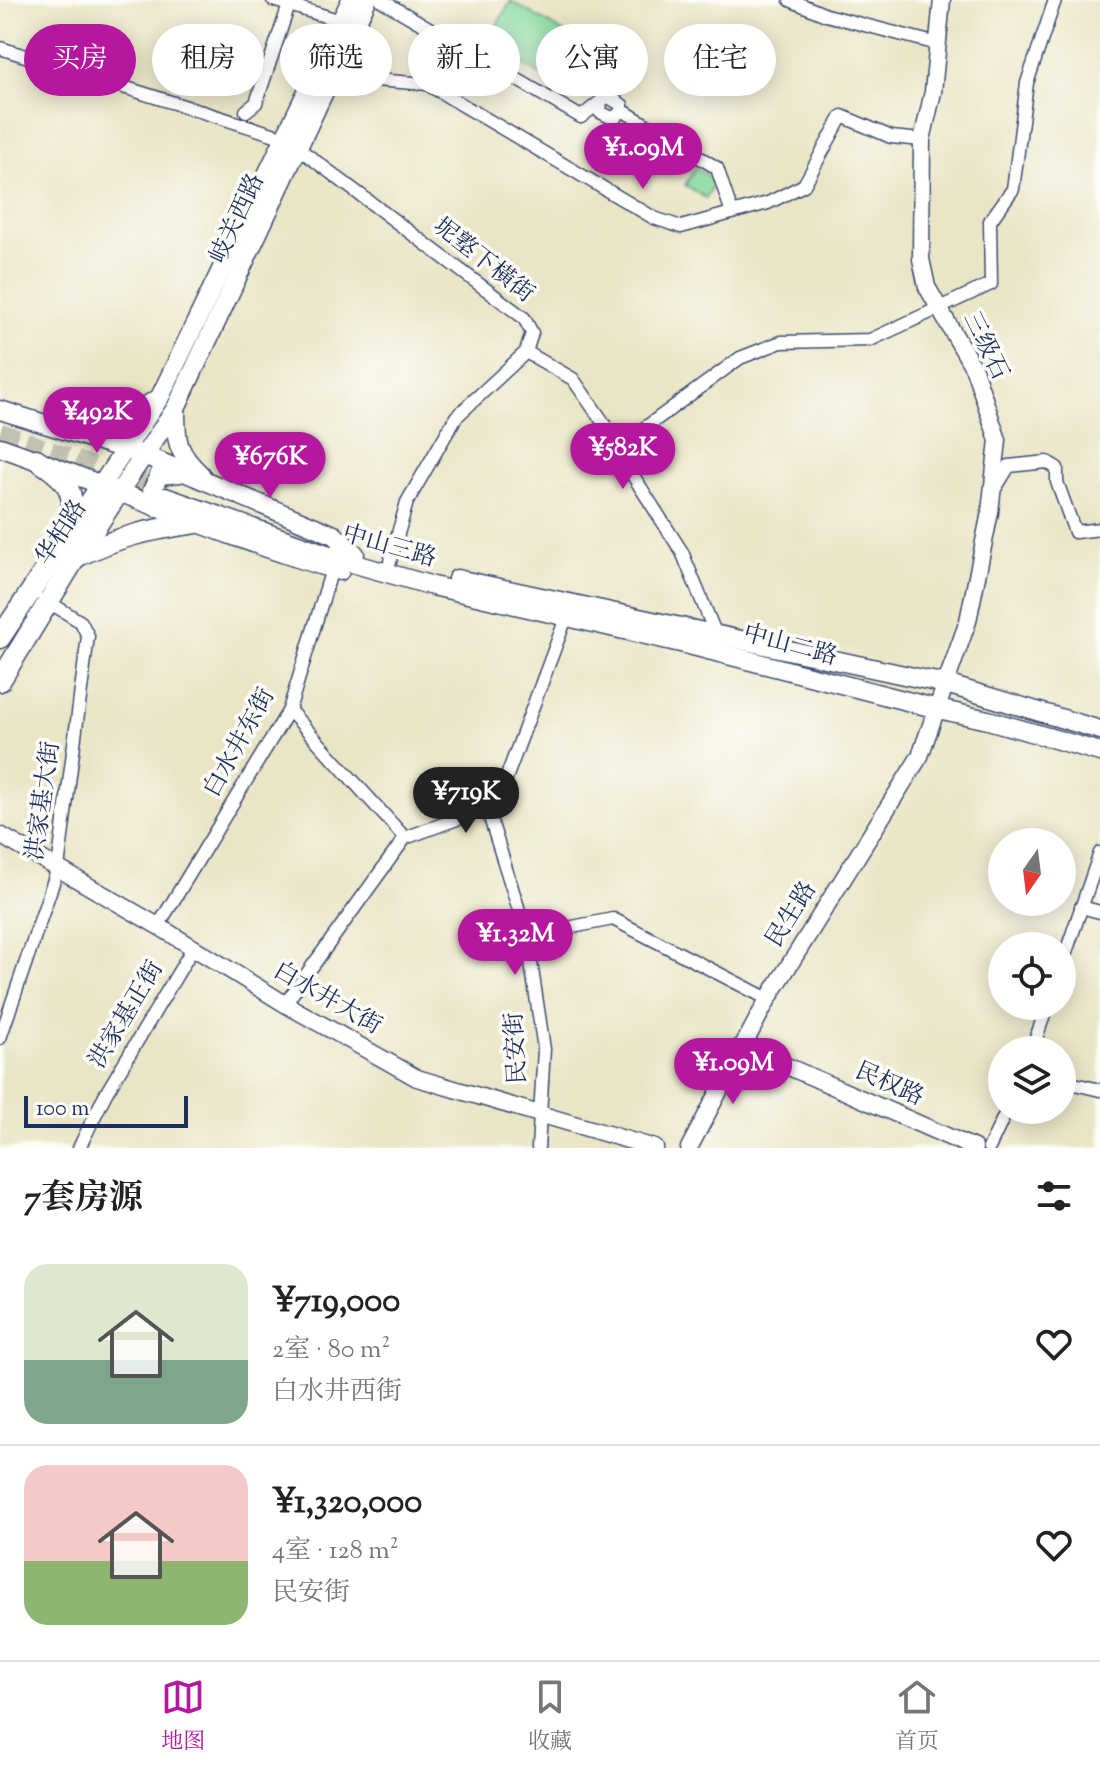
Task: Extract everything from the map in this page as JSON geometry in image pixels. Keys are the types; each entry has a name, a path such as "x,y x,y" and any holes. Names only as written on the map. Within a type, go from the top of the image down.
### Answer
{"main road":[{"name":"岐关西路","path":"135,452 168,403 292,143 351,0"},
{"name":"岐关西路","path":"356,24 367,0"},
{"name":"岐关西路","path":"292,143 319,96"},
{"path":"60,431 92,432 168,403 183,458 212,485 334,535 355,554"},
{"path":"0,410 135,452 196,523"},
{"path":"0,447 110,488 168,491 212,485"},
{"name":"华柏路","path":"0,681 67,535 110,488 135,452"},
{"path":"36,459 61,475 68,485 73,512 67,535"},
{"name":"华柏路","path":"0,638 76,557 110,488"},
{"name":"中山三路","path":"168,491 467,588"},
{"name":"中山三路","path":"168,491 352,563 433,586 467,588"},
{"path":"76,557 111,540 196,523 394,587 433,586"},
{"name":"中山二路","path":"467,588 716,635 946,684 1100,730"},
{"name":"中山二路","path":"467,588 566,618 685,644 988,720 1100,752"}],"street":[{"path":"273,0 341,21"},
{"path":"381,0 581,117 608,96"},
{"path":"790,0 826,15 938,44"},
{"name":"三级石","path":"938,709 968,621 993,492 998,440 974,369 927,287 921,259 922,140 933,92 942,0"},
{"path":"616,449 740,358 781,342 870,340 991,284 990,221 1013,189 1027,83 1055,0"},
{"path":"246,111 256,103 289,5"},
{"name":"坭墪下橫街","path":"0,48 292,143 524,318 532,333 526,352"},
{"path":"392,81 427,84 654,218 681,227 768,203 804,185 842,116 891,137 922,140"},
{"path":"604,99 600,112 616,117 622,110 717,168 732,213"},
{"path":"390,562 407,502 456,417 526,352 573,379 610,432 616,449 682,552 716,635"},
{"path":"993,492 1009,466 1047,462 1057,468 1057,482 1075,532 1100,529"},
{"name":"白水井东街","path":"158,926 289,710 332,569"},
{"name":"洪家基大街","path":"0,1038 58,868 88,636 81,622 40,596"},
{"path":"285,1004 405,838 487,808 507,776 566,618"},
{"name":"民生路","path":"689,1148 768,999 920,756 938,709"},
{"path":"289,710 405,838"},
{"name":"民安街","path":"487,808 527,936 544,1049 538,1148"},
{"name":"白水井大街","path":"0,835 285,1004 417,1078 655,1148"},
{"path":"1073,932 1100,853"},
{"path":"1081,907 1100,912"},
{"path":"527,936 613,919 768,999"},
{"name":"洪家基正街","path":"79,1148 105,1095 193,948"},
{"name":"民权路","path":"741,1046 974,1148"},
{"path":"1076,1084 1100,1090"},
{"path":"989,1148 1000,1124"}],"green space":[{"path":"511,1 550,24 536,24 536,72 520,63 520,24 497,24"},
{"path":"696,168 716,181 706,198 685,185"}],"tunnel":[{"path":"0,432 118,475 169,486"}]}
